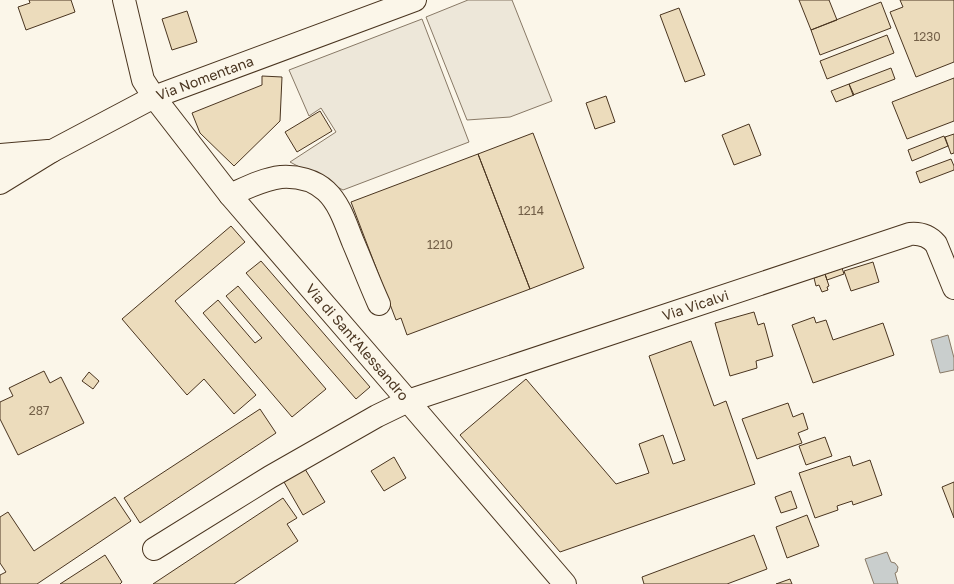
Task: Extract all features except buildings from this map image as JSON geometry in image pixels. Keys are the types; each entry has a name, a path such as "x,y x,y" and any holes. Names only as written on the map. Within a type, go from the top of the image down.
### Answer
{"main road":[{"name":"Via di Sant'Alessandro","path":"124,0 142,80 154,97 230,195 565,584"},
{"name":"Via Nomentana","path":"0,167 52,151 154,97 415,0"},
{"path":"0,155 52,151"},
{"path":"0,183 52,151"},
{"path":"230,195 261,182 281,177 303,179 320,186 332,197 340,211 379,304"},
{"name":"Via Vicalvi","path":"154,549 270,477 377,416 408,401 910,234 924,235 936,244 954,288"}],"shaded area":[{"path":"468,0 512,0 552,101 510,117 467,120 426,17"},
{"path":"422,19 469,142 343,190 290,162 336,132 321,108 309,116 289,70"},
{"path":"948,335 954,358 954,370 940,373 931,340"},
{"path":"887,552 891,562 895,563 898,567 897,572 895,573 898,584 874,584 865,559"}]}
